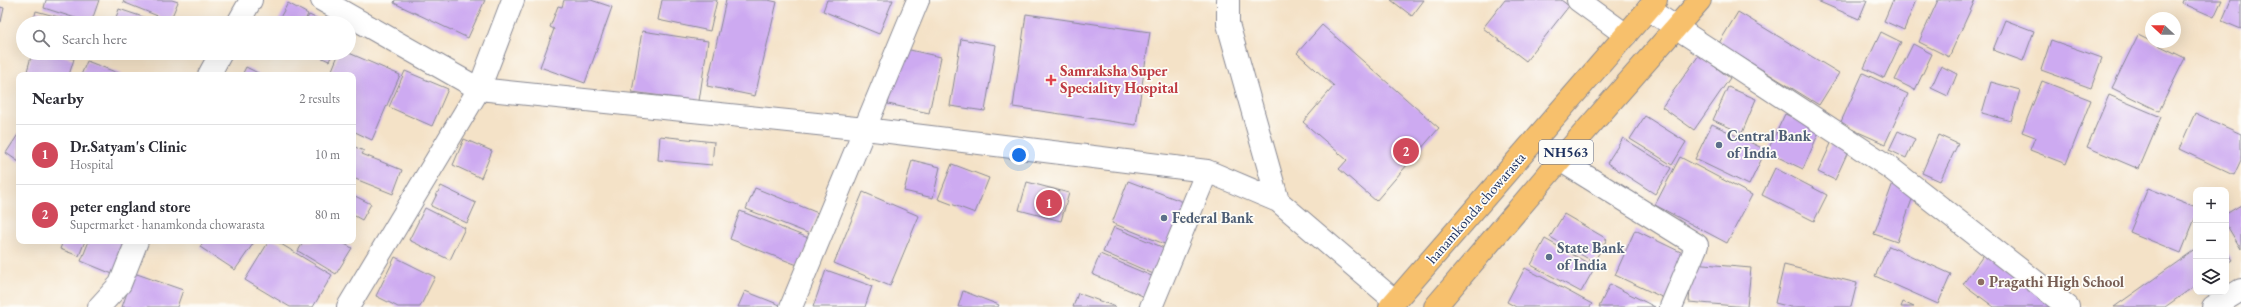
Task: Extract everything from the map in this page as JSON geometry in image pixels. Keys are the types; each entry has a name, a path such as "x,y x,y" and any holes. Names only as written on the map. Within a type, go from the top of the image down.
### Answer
{"highway":[{"name":"NH563","path":"1435,307 1560,160 1700,0"},
{"name":"hanamkonda chowarasta","path":"1393,304 1652,5"}],"street":[{"path":"242,16 251,0"},
{"path":"322,0 350,16"},
{"path":"356,303 478,89 513,0"},
{"path":"791,307 918,0"},
{"path":"1228,0 1228,24 1278,201"},
{"path":"1578,0 1626,35"},
{"path":"1652,5 1675,29 1889,167 2068,307"},
{"path":"356,19 478,89 865,129 1207,171 1278,201 1393,304"},
{"path":"211,72 218,60"},
{"path":"1560,160 1697,245 1670,307"},
{"path":"1151,307 1207,171"},
{"path":"99,307 120,284 136,244"},
{"path":"2213,307 2241,290"}],"building":[{"path":"46,0 99,0 93,16 69,16 44,8"},
{"path":"124,0 172,0 178,2 172,16 158,16 123,2"},
{"path":"395,0 485,0 468,38 394,3"},
{"path":"564,0 591,0 612,7 585,83 540,67 554,29 550,27 558,6 562,7"},
{"path":"662,0 717,0 710,31 658,20"},
{"path":"726,0 768,0 777,2 755,96 707,86"},
{"path":"827,0 893,0 879,34 823,11"},
{"path":"1391,0 1424,0 1412,16"},
{"path":"1505,0 1561,0 1569,6 1526,61 1483,28"},
{"path":"1815,0 1867,0 1859,19"},
{"path":"1893,0 1916,0 1904,30 1884,21"},
{"path":"1938,0 1975,0 1949,57 1919,42"},
{"path":"2183,0 2222,0 2214,17 2182,3"},
{"path":"2231,0 2241,0 2241,29 2222,21"},
{"path":"288,3 308,14 307,16 281,16"},
{"path":"0,7 4,8 1,22 0,22"},
{"path":"119,9 140,16 116,16"},
{"path":"36,11 54,16 35,16"},
{"path":"1738,12 1839,73 1819,105 1719,43"},
{"path":"1026,14 1150,32 1136,125 1013,107"},
{"path":"2005,20 2034,31 2023,61 1993,50"},
{"path":"1322,25 1439,128 1376,201 1339,169 1347,160 1303,122 1334,86 1297,53"},
{"path":"642,31 708,41 699,101 632,92"},
{"path":"1881,32 1901,42 1884,78 1864,68"},
{"path":"2138,35 2145,38 2145,48 2165,48 2185,58 2159,111 2112,88"},
{"path":"961,39 996,45 985,111 950,106"},
{"path":"2051,40 2102,58 2091,88 2041,70"},
{"path":"1913,44 1932,54 1915,90 1895,80"},
{"path":"901,48 941,57 929,113 888,104"},
{"path":"1699,55 1730,78 1694,130 1662,107"},
{"path":"356,56 400,75 372,140 356,132 356,72 331,72 336,60 356,60"},
{"path":"30,60 74,60 70,72 27,72"},
{"path":"87,61 115,72 82,72"},
{"path":"1941,66 1957,74 1948,96 1931,88"},
{"path":"246,67 256,72 244,72"},
{"path":"405,71 448,89 432,126 389,107"},
{"path":"1863,73 1908,94 1885,144 1840,124"},
{"path":"2042,81 2091,100 2066,164 2030,150 2035,137 2022,132"},
{"path":"1991,82 2020,90 2011,121 1982,113"},
{"path":"1728,87 1756,99 1742,133 1713,120"},
{"path":"2109,95 2161,117 2139,169 2087,147"},
{"path":"2195,113 2241,134 2241,160 2234,175 2179,149"},
{"path":"1785,114 1820,130 1803,169 1767,152"},
{"path":"1645,116 1686,142 1672,165 1630,139"},
{"path":"1712,124 1766,150 1749,185 1695,159"},
{"path":"1898,131 1915,139 1906,158 1889,150"},
{"path":"1938,135 1958,144 1940,181 1922,173"},
{"path":"660,136 714,142 712,165 658,160"},
{"path":"1834,137 1851,145 1835,180 1818,172"},
{"path":"16,138 16,160 6,153"},
{"path":"1623,138 1671,168 1655,194 1607,163"},
{"path":"464,139 492,151 481,178 453,165"},
{"path":"356,147 364,151 362,154 402,170 393,194 356,179"},
{"path":"1680,157 1752,195 1727,243 1655,205"},
{"path":"912,160 940,167 933,198 904,191"},
{"path":"952,164 989,178 975,213 938,199"},
{"path":"1775,168 1827,195 1814,221 1762,195"},
{"path":"1128,181 1189,204 1172,247 1112,223"},
{"path":"1027,182 1069,193 1061,221 1019,210"},
{"path":"1893,183 1915,191 1897,242 1874,234"},
{"path":"441,186 476,203 467,223 431,206"},
{"path":"755,188 818,213 810,234 746,209"},
{"path":"2148,188 2193,206 2193,223 2181,253 2130,232"},
{"path":"863,192 919,216 890,286 834,263"},
{"path":"356,196 371,204 362,220 356,217"},
{"path":"2241,205 2241,249 2229,229 2229,212"},
{"path":"425,208 465,228 450,260 409,240"},
{"path":"740,211 811,239 800,266 730,239"},
{"path":"1564,214 1607,239 1594,262 1550,237"},
{"path":"1114,227 1169,250 1158,276 1103,252"},
{"path":"1635,230 1689,256 1668,300 1615,275"},
{"path":"1545,239 1595,267 1581,292 1531,265"},
{"path":"62,244 84,244 79,256 60,249"},
{"path":"88,244 128,244 115,275 81,261"},
{"path":"202,244 253,244 235,270 200,247"},
{"path":"267,244 281,244 332,275 313,307 290,307 245,280"},
{"path":"302,244 345,244 352,248 336,274 298,251"},
{"path":"1889,246 1951,274 1938,304 1875,276"},
{"path":"2193,251 2193,287 2165,307 2114,307"},
{"path":"1985,253 2056,307 1994,307 1963,284"},
{"path":"1100,254 1154,277 1145,297 1092,274"},
{"path":"395,257 435,277 420,307 398,307 376,296"},
{"path":"1692,263 1751,268 1747,307 1689,302"},
{"path":"1784,265 1857,283 1851,307 1791,307 1775,303"},
{"path":"1525,268 1592,304 1590,307 1516,307 1507,302"},
{"path":"826,270 872,286 865,307 813,307"},
{"path":"134,273 183,290 177,307 122,307"},
{"path":"1610,284 1655,307 1599,307"},
{"path":"745,291 780,305 780,307 738,307"},
{"path":"963,291 999,305 998,307 958,307"},
{"path":"1078,293 1116,307 1073,307"},
{"path":"1903,302 1914,307 1901,307"}],"place":[{"name":"Samraksha Super Speciality Hospital","path":"1051,80"},
{"name":"Central Bank of India","path":"1719,145"},
{"name":"peter england store","path":"1406,151"},
{"name":"Dr.Satyam's Clinic","path":"1049,203"},
{"name":"Federal Bank","path":"1164,218"},
{"name":"State Bank of India","path":"1549,257"},
{"name":"Pragathi High School","path":"1981,282"}]}
